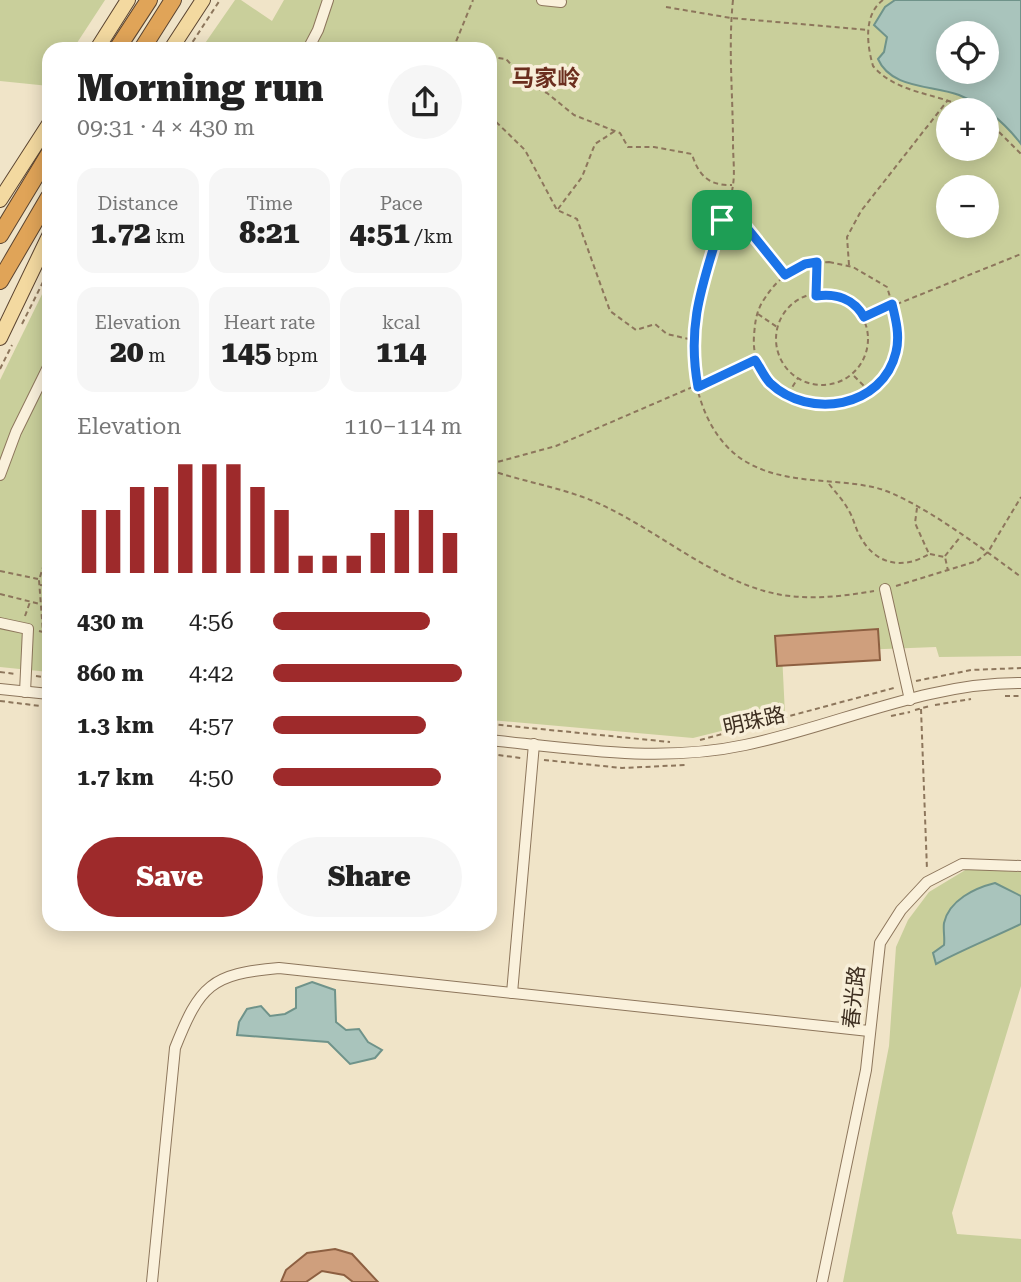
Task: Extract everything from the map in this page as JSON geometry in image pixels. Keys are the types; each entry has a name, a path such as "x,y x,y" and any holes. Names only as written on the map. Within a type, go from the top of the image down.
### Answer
{"highway":[{"path":"122,42 149,0"},
{"path":"146,42 173,0"},
{"path":"0,235 42,166"},
{"path":"0,281 42,209"}],"main road":[{"path":"101,42 128,0"},
{"path":"176,42 203,0"},
{"path":"0,201 42,135"},
{"path":"0,338 42,251"}],"street":[{"path":"312,42 328,0"},
{"path":"542,0 561,2"},
{"path":"0,475 16,432 42,379"},
{"path":"885,589 910,700"},
{"path":"0,623 25,628 25,692"},
{"name":"明珠路","path":"497,741 640,754 696,753 747,745 910,700 997,682 1021,683"},
{"path":"0,689 42,693"},
{"path":"512,993 534,744"},
{"name":"春光路","path":"822,1282 831,1228 866,1070 880,943 901,910 927,882 962,864 1021,866"},
{"path":"152,1282 175,1048 189,1012 207,989 236,972 279,968 869,1031"}],"path":[{"path":"193,42 220,0"},
{"path":"456,42 473,0"},
{"path":"733,0 733,185 699,287 693,340 698,387 719,440 744,460 774,474 828,484 877,488 961,535 1021,577"},
{"path":"883,0 877,4 868,30 873,66 883,78 896,86 941,98"},
{"path":"666,7 731,18 868,30"},
{"path":"497,58 506,59 528,84 547,93 573,115 620,133 628,147 654,147 692,154 697,171 708,180 718,186 733,185"},
{"path":"849,267 848,237 861,211 936,115"},
{"path":"497,123 525,150 557,210 577,219 610,311 636,330 654,324 667,334 693,340"},
{"path":"557,210 582,177 595,144 615,131"},
{"path":"999,132 1021,154"},
{"path":"722,220 743,223 785,275"},
{"path":"864,317 1021,254"},
{"path":"816,296 817,262"},
{"path":"817,262 849,267 887,287 897,325 897,350 890,370 870,392 839,404 816,404 788,395 769,382 755,360 753,345 757,314 775,283 805,264 817,262"},
{"path":"22,324 42,284"},
{"path":"816,296 840,297 852,303 864,317 870,339 866,355 852,374 839,381 823,383 798,377 779,358 775,345 778,328 782,316 794,303 816,296"},
{"path":"757,314 778,328"},
{"path":"0,369 16,336"},
{"path":"497,462 556,446 698,387 755,360"},
{"path":"852,374 870,392"},
{"path":"788,395 798,377"},
{"path":"497,472 598,503 630,518 737,580 767,592 801,597 838,597 885,589 977,561 988,552 1021,497"},
{"path":"828,484 849,509 860,537 875,555 891,564 914,563 929,554 944,557"},
{"path":"917,508 915,523 929,554"},
{"path":"944,557 961,535"},
{"path":"944,557 948,571"},
{"path":"42,570 39,580 42,618"},
{"path":"0,571 39,580"},
{"path":"0,594 41,604"},
{"path":"30,601 25,628 42,632"},
{"path":"690,741 906,683 971,670 1021,668"},
{"path":"0,701 42,706"},
{"path":"921,709 927,882"},
{"path":"497,725 680,742"}],"green space":[{"path":"0,0 105,0 78,42 42,42 42,85 0,81"},
{"path":"235,0 241,0 272,21 284,0 1021,0 1021,656 939,657 936,647 782,653 785,715 693,738 497,721 497,42 206,42"},
{"path":"42,294 42,671 0,667 0,380"},
{"path":"967,869 1021,872 1021,986 952,1213 957,1234 1021,1239 1021,1282 843,1282 889,1046 896,947 908,920 929,892"}],"water":[{"path":"895,0 1021,0 1021,144 999,121 999,98 966,98 892,76 878,59 884,52 887,37 874,25 885,7"},
{"path":"995,883 1021,896 1021,924 936,964 933,953 944,945 944,923 951,908 971,892"},
{"path":"312,982 335,990 336,1022 346,1030 359,1029 368,1042 382,1050 375,1058 350,1064 328,1042 237,1035 239,1022 247,1009 261,1006 270,1016 285,1014 296,1008 296,988"}],"building":[{"path":"878,629 880,660 777,666 775,636"},
{"path":"335,1249 352,1254 378,1282 353,1282 344,1275 322,1271 306,1282 281,1282 286,1270 307,1253"}],"district":[{"name":"马家岭","path":"546,78"}],"route":[{"path":"722,220 743,223 785,275 805,264 817,262 816,296 826,294 840,297 852,303 864,317 892,304 897,325 897,350 890,370 878,386 859,398 839,404 816,404 788,395 769,382 755,360 698,387 692,359 699,287 712,257 722,220"}]}
